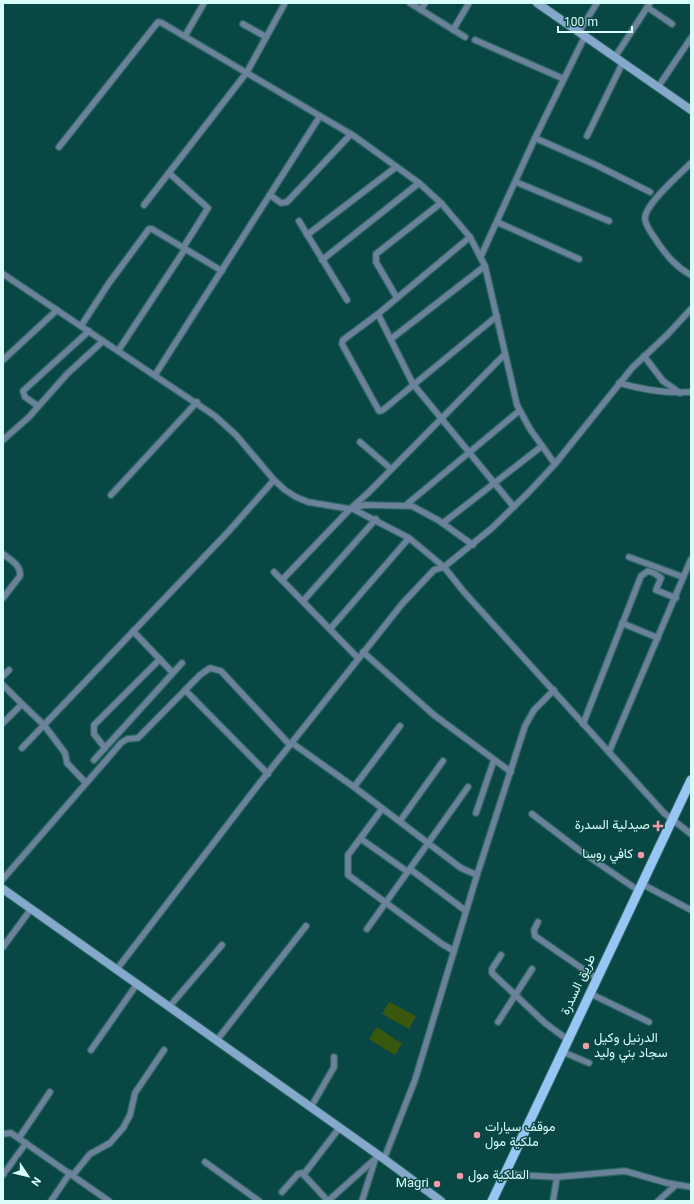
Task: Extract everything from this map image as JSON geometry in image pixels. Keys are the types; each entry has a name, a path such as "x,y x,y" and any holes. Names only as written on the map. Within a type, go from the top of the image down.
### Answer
{"main road":[{"name":"طريق السدرة","path":"492,1201 596,978 641,887 691,780"}],"street":[{"path":"185,36 204,3"},
{"path":"144,205 170,174 247,72 285,3"},
{"path":"410,3 465,38"},
{"path":"421,10 425,3"},
{"path":"453,30 469,3"},
{"path":"481,256 535,138 564,79 582,34 597,3"},
{"path":"541,4 691,110"},
{"path":"615,57 648,5 672,24"},
{"path":"59,147 155,24 162,23 351,134 419,183 441,203 470,237 485,266 504,354 519,411 555,464"},
{"path":"242,24 266,37"},
{"path":"658,87 691,38"},
{"path":"475,40 564,79"},
{"path":"587,136 623,62"},
{"path":"155,375 320,116"},
{"path":"270,195 281,203 287,202 351,134"},
{"path":"535,138 594,164 650,192"},
{"path":"691,163 649,207 645,219 649,230 671,261 676,267 691,275"},
{"path":"307,235 396,167"},
{"path":"118,350 184,249 208,208 170,174"},
{"path":"516,182 609,221"},
{"path":"322,260 419,183"},
{"path":"397,298 376,262 376,254 441,203"},
{"path":"299,220 347,300"},
{"path":"497,222 579,259"},
{"path":"81,326 109,283 149,229 152,229 222,271"},
{"path":"470,237 378,314 343,340 342,344 378,411 384,410 413,384 497,316"},
{"path":"391,339 485,266"},
{"path":"3,274 196,402 228,428 274,480 289,493 308,502 352,509 376,519 410,538 444,567 464,592 554,690 583,724 672,820 691,834"},
{"path":"117,969 358,658 426,577 434,570 444,567 473,545 514,506 555,464 620,383 644,356 668,334 691,309"},
{"path":"3,360 57,310"},
{"path":"378,314 413,384 514,506"},
{"path":"38,406 25,397 23,391 89,331"},
{"path":"3,440 29,417 67,374 103,341"},
{"path":"282,580 368,493 390,468 504,354"},
{"path":"644,356 663,381 680,393"},
{"path":"620,383 643,390 680,393 691,392"},
{"path":"111,495 196,402"},
{"path":"406,505 519,411"},
{"path":"360,442 390,468"},
{"path":"443,523 542,446"},
{"path":"22,748 228,532 274,480"},
{"path":"352,509 365,505 406,505 426,512 473,545"},
{"path":"303,601 376,519"},
{"path":"330,629 410,538"},
{"path":"3,554 18,566 21,572 20,576 3,598"},
{"path":"629,557 683,578"},
{"path":"609,752 676,598 691,559"},
{"path":"274,572 358,658"},
{"path":"583,724 641,576 645,572 654,573 661,578 656,590 676,598"},
{"path":"622,623 658,638"},
{"path":"132,631 172,672"},
{"path":"363,652 434,715 511,772"},
{"path":"105,748 94,734 94,725 160,659"},
{"path":"94,760 172,672 182,663"},
{"path":"3,879 121,743 127,739 138,738 185,690 210,668 221,671 291,744 354,787 461,868 477,875"},
{"path":"3,676 9,670"},
{"path":"3,685 44,725 65,753 67,763 86,783"},
{"path":"185,690 268,774"},
{"path":"362,1201 379,1157 415,1080 477,875 529,718 554,690"},
{"path":"3,723 22,704"},
{"path":"354,787 400,726"},
{"path":"476,813 494,760"},
{"path":"400,821 443,761"},
{"path":"367,929 468,787"},
{"path":"382,809 348,856 348,875 442,944 454,951"},
{"path":"532,814 579,850 641,887 690,908"},
{"path":"361,838 466,911"},
{"path":"3,889 340,1127 441,1201"},
{"path":"3,947 31,909"},
{"path":"538,922 534,930 535,936 596,978"},
{"path":"216,1040 306,926"},
{"path":"169,1007 222,945"},
{"path":"501,955 491,972 550,1027 568,1040"},
{"path":"498,1022 532,970"},
{"path":"91,1050 137,984"},
{"path":"590,993 649,1022"},
{"path":"51,1201 71,1174 88,1157 110,1143 123,1128 130,1115 135,1093 164,1050"},
{"path":"562,1052 589,1063"},
{"path":"310,1107 334,1067 334,1056"},
{"path":"19,1138 50,1092"},
{"path":"304,1174 340,1127"},
{"path":"3,1134 11,1133 19,1138 108,1201"},
{"path":"3,1175 26,1143"},
{"path":"282,1192 300,1172 304,1174 328,1201 379,1157"},
{"path":"205,1162 259,1201"},
{"path":"505,1172 519,1176 557,1177 625,1171 676,1185 691,1187"},
{"path":"554,1201 557,1177"},
{"path":"658,1201 676,1185"}],"green space":[{"path":"389,1002 416,1016 409,1029 382,1014"},
{"path":"377,1027 402,1044 395,1055 369,1039"}],"place":[{"name":"صيدلية السدرة","path":"658,826"},
{"name":"كافي روسا","path":"641,855"},
{"name":"الدرنيل وكيل سجاد بني وليد","path":"586,1046"},
{"name":"موقف سيارات ملكية مول","path":"477,1135"},
{"name":"الملكية مول","path":"460,1176"},
{"name":"Magri","path":"437,1184"}]}
